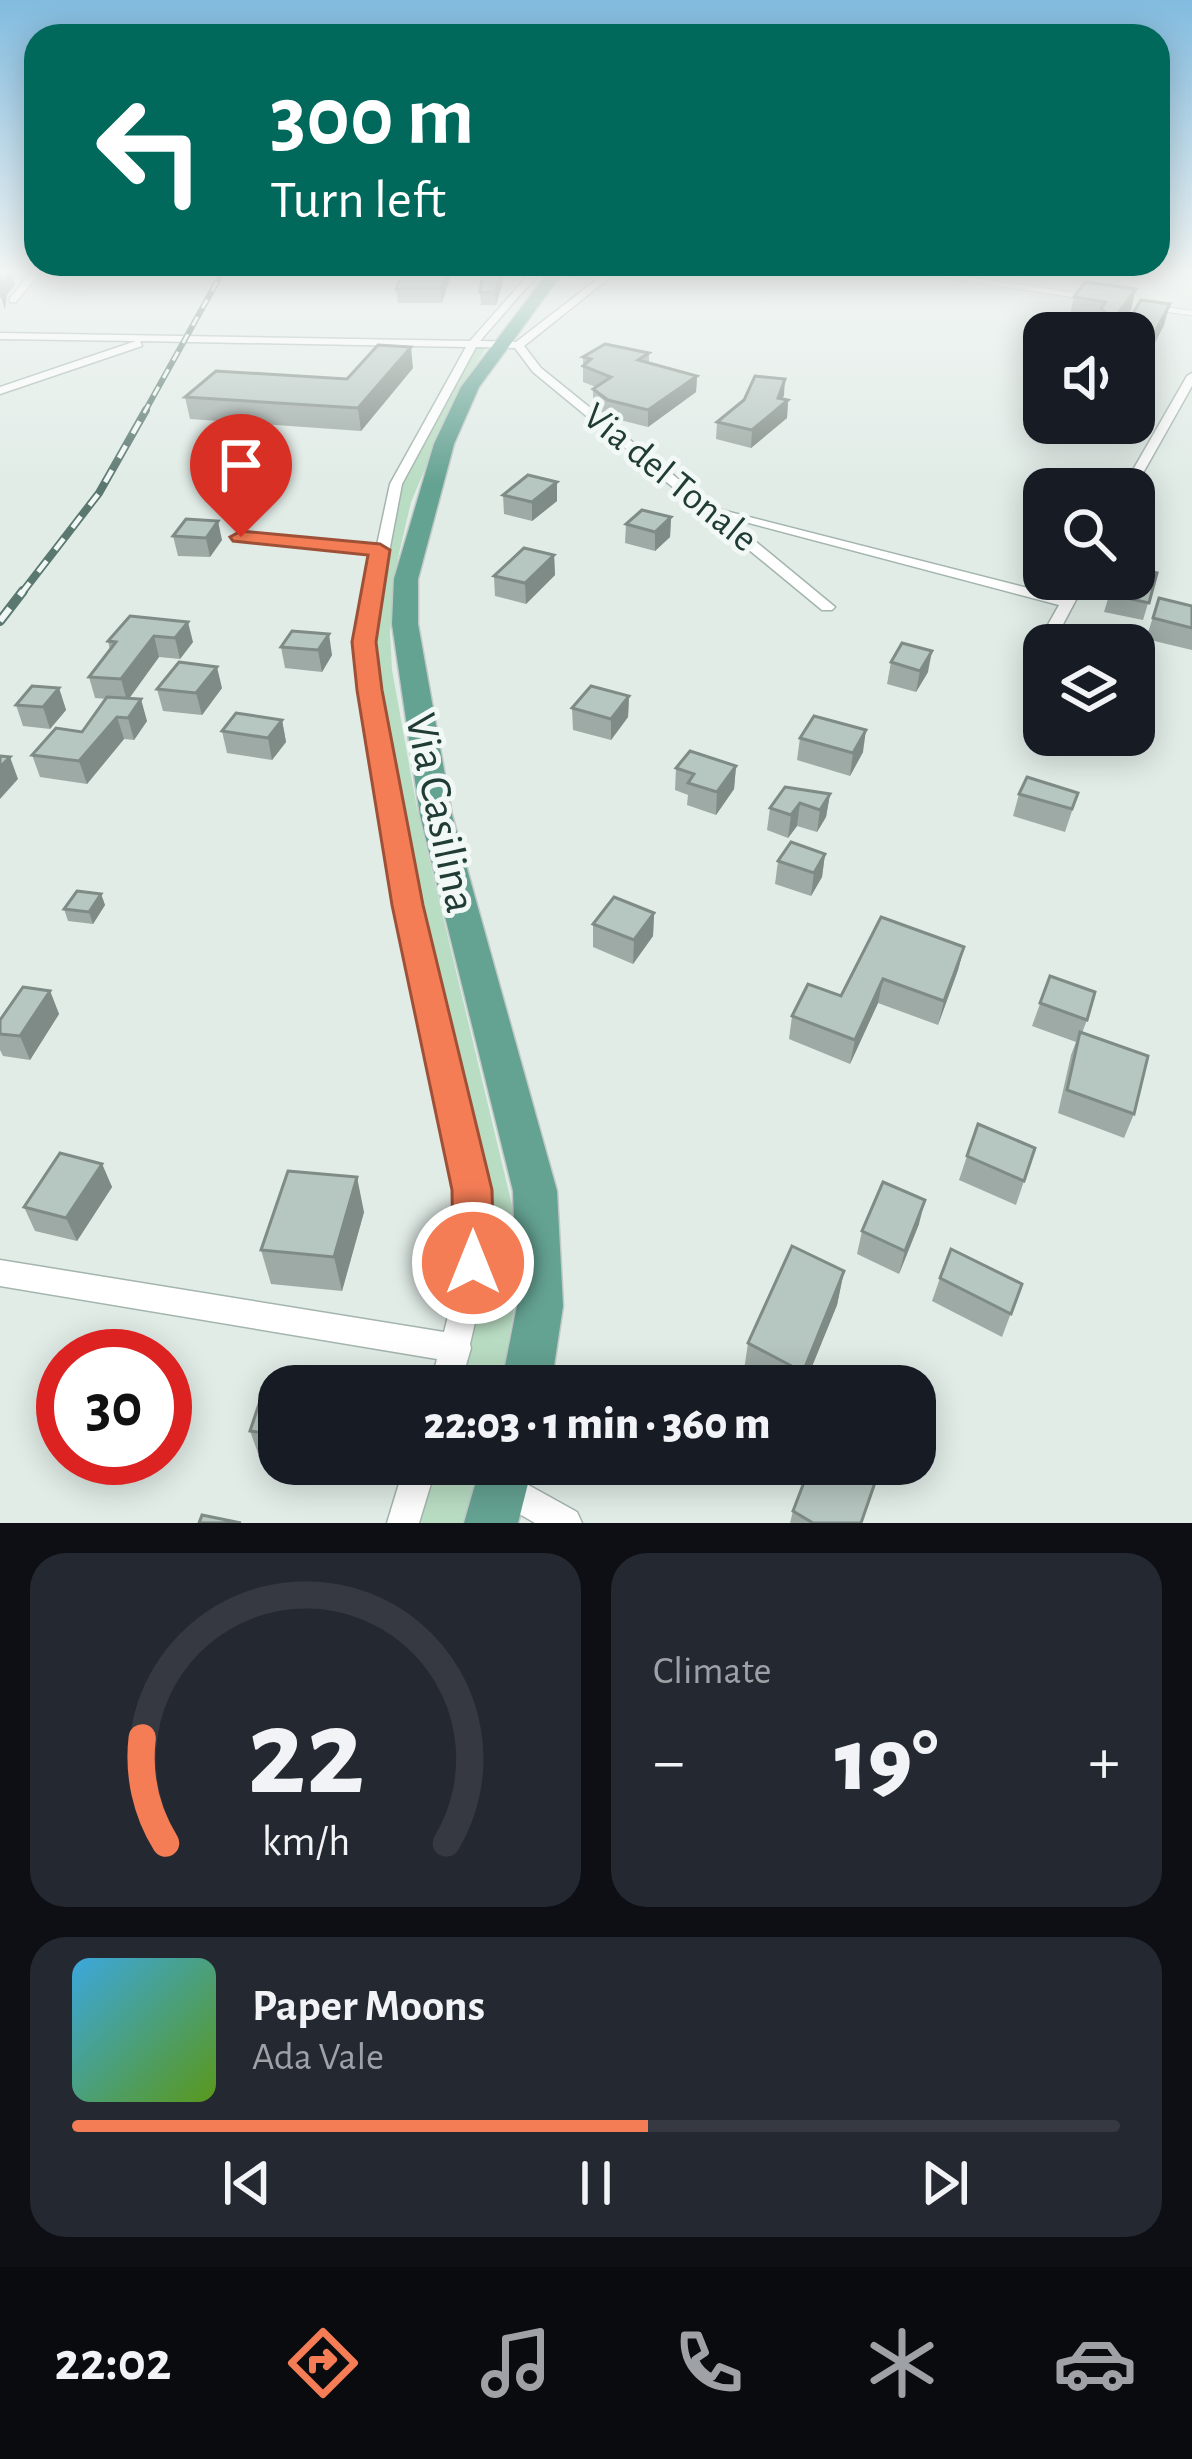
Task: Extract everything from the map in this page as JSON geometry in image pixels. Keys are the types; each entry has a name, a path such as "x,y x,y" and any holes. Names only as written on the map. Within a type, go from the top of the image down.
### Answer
{"main road":[{"name":"Via Casilina","path":"497,343 444,444 406,579 405,624 436,814 535,1191 540,1306 530,1365"}],"street":[{"path":"0,392 142,342"},
{"path":"433,342 497,343"},
{"path":"452,1365 473,1263 475,1211 395,843 364,642 397,484 497,343"},
{"name":"Via del Tonale","path":"497,343 537,370 827,608"},
{"path":"1140,468 1192,376"},
{"path":"708,509 1066,602 1055,624"},
{"path":"241,537 380,550"},
{"path":"0,1273 457,1348"},
{"path":"404,1523 416,1485"},
{"path":"500,1491 566,1523"}],"green space":[{"path":"476,345 487,346 453,403 411,502 398,558 390,632 392,670 417,808 512,1205 518,1283 505,1365 462,1365 480,1262 370,646 396,498"},
{"path":"429,1485 474,1485 464,1523 418,1523"}],"building":[{"path":"605,344 649,353 638,360 697,376 648,410 608,400 593,389 611,377 583,366 591,359 583,357"},
{"path":"378,345 411,347 358,408 185,397 216,371 347,379"},
{"path":"755,376 785,379 778,398 788,400 752,430 717,422 744,400"},
{"path":"528,475 557,482 532,502 503,495"},
{"path":"642,510 671,517 655,532 626,524"},
{"path":"186,519 218,521 206,538 173,536"},
{"path":"524,548 554,555 525,583 494,576"},
{"path":"1159,598 1192,606 1192,628 1153,618"},
{"path":"130,616 188,622 175,638 154,636 121,679 89,677 116,642 108,641"},
{"path":"292,631 329,634 318,650 281,647"},
{"path":"902,643 932,651 920,671 891,662"},
{"path":"179,662 217,667 196,693 157,689"},
{"path":"32,686 59,688 43,707 16,705"},
{"path":"591,686 629,696 611,719 572,708"},
{"path":"107,697 141,699 128,718 117,717 79,761 32,755 56,728 82,732"},
{"path":"236,713 282,720 268,738 222,731"},
{"path":"814,716 866,730 853,753 800,738"},
{"path":"690,751 736,766 717,792 688,783 694,774 676,768"},
{"path":"1027,777 1078,793 1072,809 1019,794"},
{"path":"785,787 830,794 820,810 800,803 791,815 770,808"},
{"path":"791,842 825,854 814,873 778,861"},
{"path":"77,891 101,894 89,912 64,909"},
{"path":"614,897 654,913 634,940 593,924"},
{"path":"881,917 964,947 944,1001 883,979 855,1040 792,1016 808,984 841,996"},
{"path":"1050,976 1095,992 1087,1020 1040,1003"},
{"path":"23,987 50,991 20,1036 0,1034 0,1020"},
{"path":"1080,1032 1148,1056 1134,1114 1067,1090"},
{"path":"978,1124 1035,1148 1024,1181 967,1156"},
{"path":"60,1153 102,1164 66,1218 24,1207"},
{"path":"288,1171 357,1177 334,1257 261,1250"},
{"path":"883,1182 925,1200 905,1251 862,1231"},
{"path":"792,1246 844,1271 806,1365 790,1365 748,1343"},
{"path":"951,1249 1022,1284 1011,1314 940,1278"},
{"path":"258,1407 258,1432 250,1431"},
{"path":"803,1485 874,1485 861,1523 813,1523 793,1511"},
{"path":"202,1515 241,1523 199,1523"}],"railway":[{"path":"144,413 183,342"},
{"path":"21,594 99,493 146,410"},
{"path":"0,621 23,591"}],"route":[{"path":"241,537 380,550 364,642 369,690 407,905 472,1190 473,1263"}]}
